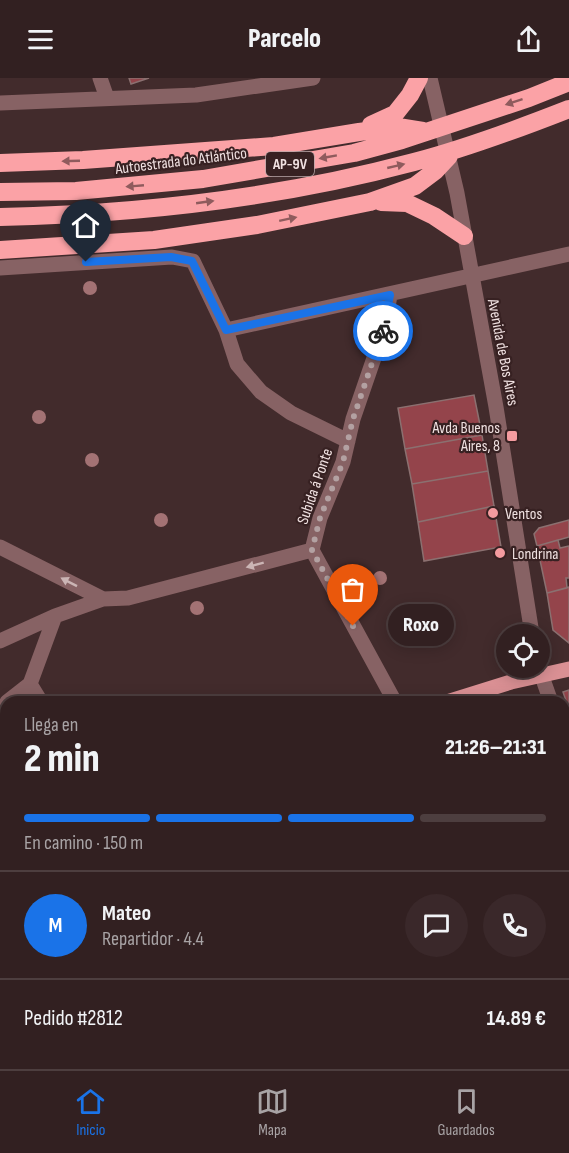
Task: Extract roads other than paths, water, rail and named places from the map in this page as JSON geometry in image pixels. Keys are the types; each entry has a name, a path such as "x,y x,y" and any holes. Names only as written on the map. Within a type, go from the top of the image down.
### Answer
{"highway":[{"name":"AP-9V","path":"359,132 394,114 410,95 419,78"},
{"name":"Autoestrada do Atlántico","path":"0,192 76,191 203,179 354,153 402,140 529,98 569,82"},
{"name":"AP-9V","path":"0,217 114,212 265,193 413,162 490,139 569,110"},
{"name":"AP-9V","path":"0,163 83,160 274,147 399,127 419,130 447,150"},
{"path":"0,250 154,240 257,225 370,202 415,186 435,171 447,150"},
{"path":"370,202 408,203 434,216 464,236"}],"main road":[{"path":"550,671 569,669"},
{"path":"466,696 521,678"}],"street":[{"path":"100,78 100,98"},
{"path":"0,103 196,95 313,78"},
{"name":"Avenida de Bos Aires","path":"430,78 456,189 496,406 530,624"},
{"path":"226,330 569,254"},
{"name":"Subida á Ponte","path":"0,268 171,257 192,261 226,330 237,364 261,392 291,413 348,441"},
{"name":"Subida á Ponte","path":"390,295 385,326 353,419 343,462 320,518 312,550 392,696"},
{"path":"0,547 103,599"},
{"path":"0,641 55,616 103,599 128,598 312,550"},
{"path":"15,696 30,684 55,616"},
{"path":"542,678 549,696"},
{"path":"30,684 37,696"}],"place":[{"name":"Avda Buenos Aires, 8","path":"512,436"},
{"name":"Ventos","path":"493,513"},
{"name":"Londrina","path":"500,553"},
{"name":"Roxo","path":"353,626"}]}
